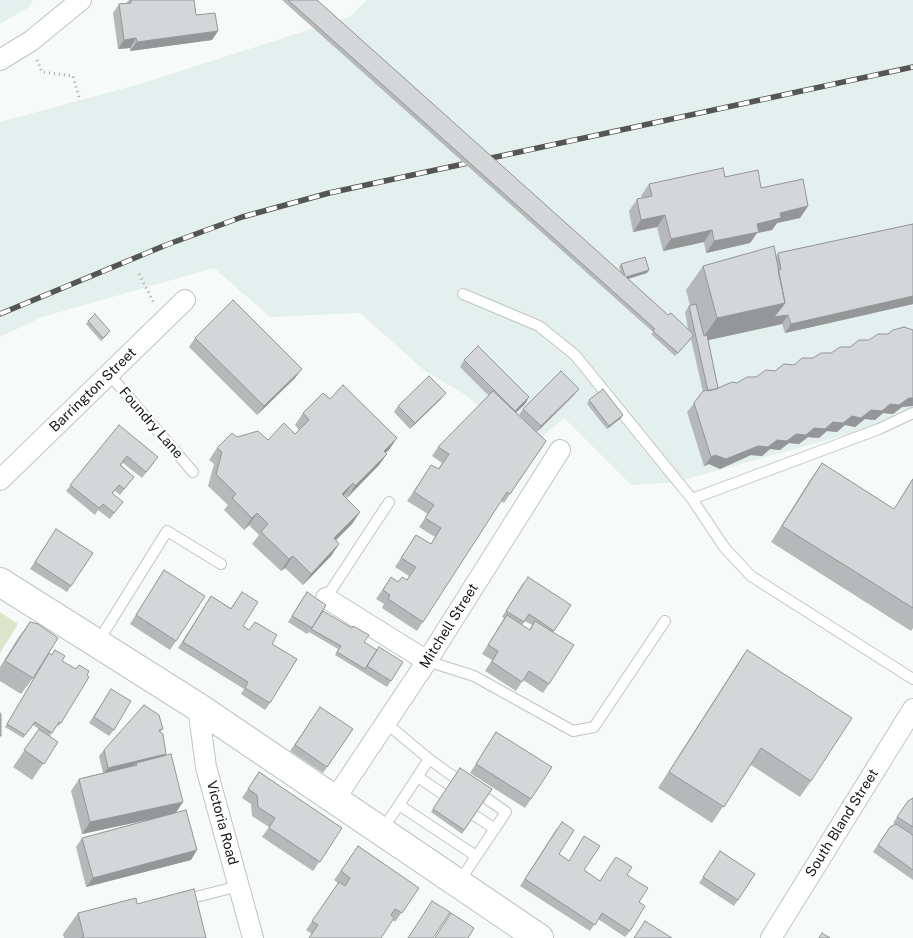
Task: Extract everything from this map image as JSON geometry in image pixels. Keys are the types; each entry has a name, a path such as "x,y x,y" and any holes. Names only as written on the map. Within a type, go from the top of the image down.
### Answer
{"street":[{"path":"0,60 30,41 81,0"},
{"name":"Barrington Street","path":"0,480 185,300"},
{"name":"Mitchell Street","path":"335,799 427,661 560,450"},
{"path":"0,582 198,707 539,938"},
{"path":"326,598 427,661"},
{"name":"Victoria Road","path":"198,707 206,767 253,938"},
{"name":"South Bland Street","path":"771,938 911,719"}],"lane":[{"path":"463,294 539,326 575,355 692,499 724,547 751,576 913,679"},
{"name":"Foundry Lane","path":"109,374 193,472"},
{"path":"692,499 879,429 913,413"},
{"path":"326,598 389,502"},
{"path":"97,643 168,531 221,564"},
{"path":"427,661 474,676 573,731 594,727 665,621"},
{"path":"386,723 454,777"},
{"path":"382,831 429,759"},
{"path":"418,777 443,794"},
{"path":"458,883 506,812 486,798"},
{"path":"399,805 476,856"},
{"path":"474,816 495,829"},
{"path":"174,902 239,886"}],"path":[{"path":"30,41 42,72 73,76 80,101"},
{"path":"139,274 164,321"}],"shaded area":[{"path":"0,0 33,0 29,7 0,24"},
{"path":"367,0 913,0 913,416 676,482 631,485 564,418 531,446 464,394 425,371 360,313 270,317 214,268 42,317 0,337 0,122 140,84 349,17"}],"green space":[{"path":"0,612 18,624 0,653"}],"building":[{"path":"131,0 194,0 196,15 215,13 218,31 137,42 136,38 124,40 119,4 131,3"},
{"path":"288,0 317,0 625,276 621,264 645,257 649,270 626,277 668,315 671,313 693,336 678,353 653,331 655,329"},
{"path":"723,168 725,177 758,170 761,188 803,179 808,206 780,213 781,218 757,224 759,232 714,241 712,230 671,239 665,215 641,220 637,199 652,196 649,184"},
{"path":"913,224 913,296 791,324 788,315 774,317 785,303 778,270 781,269 778,253"},
{"path":"774,246 785,303 717,318 703,266"},
{"path":"233,300 302,369 264,406 195,338"},
{"path":"696,304 704,336 707,335 718,388 708,391 689,306"},
{"path":"95,314 110,331 103,338 88,321"},
{"path":"904,327 913,330 913,398 909,398 899,405 890,404 882,411 871,410 861,418 852,416 843,423 833,422 825,429 814,428 806,435 796,434 787,441 777,440 768,447 758,446 726,459 715,455 711,457 694,403 703,391 716,389 732,382 737,383 747,377 756,377 766,370 775,371 784,364 794,365 802,358 813,358 821,353 831,353 840,347 850,347 859,340 869,340 878,334 888,334 893,330"},
{"path":"478,346 529,397 515,411 464,360"},
{"path":"561,371 579,389 541,426 523,409"},
{"path":"429,376 446,393 415,423 398,406"},
{"path":"343,385 397,438 384,451 387,454 355,486 353,483 342,494 360,512 334,538 339,544 311,574 293,556 289,559 261,532 268,524 257,513 252,518 232,498 236,494 216,474 222,452 217,448 232,433 237,437 258,431 268,440 284,423 295,434 309,420 303,413 323,393 330,399"},
{"path":"603,389 623,415 609,426 589,400"},
{"path":"493,391 546,441 510,494 507,492 423,622 388,599 390,595 383,590 391,577 398,582 402,577 407,580 416,567 401,558 416,535 431,544 441,528 425,518 434,505 414,492 431,465 439,469 449,454 438,447"},
{"path":"119,425 158,457 146,472 127,456 120,465 134,477 124,489 119,485 112,493 123,502 114,513 103,504 99,508 70,485"},
{"path":"822,463 894,509 913,479 913,608 782,526"},
{"path":"56,529 93,553 71,586 35,562"},
{"path":"164,570 205,596 176,641 136,615"},
{"path":"528,577 571,605 554,631 529,614 524,622 506,611"},
{"path":"242,592 258,602 243,626 249,630 255,622 277,635 272,644 297,659 270,703 245,688 248,682 183,642 211,596 231,609"},
{"path":"307,592 326,605 312,628 292,616"},
{"path":"323,611 352,628 353,626 369,635 364,642 377,650 365,669 337,652 341,646 311,629"},
{"path":"507,615 530,630 535,621 574,645 549,684 529,671 522,682 492,662 498,651 488,645"},
{"path":"30,622 38,624 58,638 33,678 5,661"},
{"path":"379,647 403,662 391,681 367,666"},
{"path":"55,650 65,656 62,661 76,669 79,665 89,671 87,675 89,677 61,723 59,722 52,733 35,722 25,735 7,724 49,653 52,655"},
{"path":"747,650 852,718 811,781 761,748 724,807 669,772"},
{"path":"111,689 131,701 114,730 94,717"},
{"path":"144,705 159,715 163,729 159,730 163,734 166,754 108,768 104,750"},
{"path":"320,707 353,729 327,767 295,745"},
{"path":"0,713 1,715 1,736 0,736"},
{"path":"39,729 58,742 44,764 24,750"},
{"path":"496,732 552,767 531,799 476,764"},
{"path":"171,754 183,802 90,822 79,779 137,765 136,763"},
{"path":"460,768 492,789 464,830 433,809"},
{"path":"259,772 342,828 320,862 269,828 275,818 258,807 257,795 248,789"},
{"path":"913,798 913,827 897,817 908,801"},
{"path":"186,810 197,850 93,878 82,838"},
{"path":"562,822 574,830 559,854 569,861 584,836 600,846 584,870 600,881 616,857 632,867 627,875 648,888 639,902 645,906 630,931 602,913 595,925 525,879"},
{"path":"896,824 913,835 913,870 878,845 890,827"},
{"path":"358,846 419,888 402,913 395,909 391,915 394,918 381,938 309,938 318,925 312,921 339,882 345,886 350,878 341,871"},
{"path":"720,851 755,874 738,900 703,877"},
{"path":"194,889 206,938 81,938 84,937 78,913 136,898 137,904"},
{"path":"432,901 450,912 433,938 408,938"},
{"path":"451,913 474,928 468,938 435,938"},
{"path":"645,921 672,938 634,938"},
{"path":"822,933 830,938 819,938"}],"railway":[{"path":"0,314 166,245 242,217 329,193 913,67"}]}
